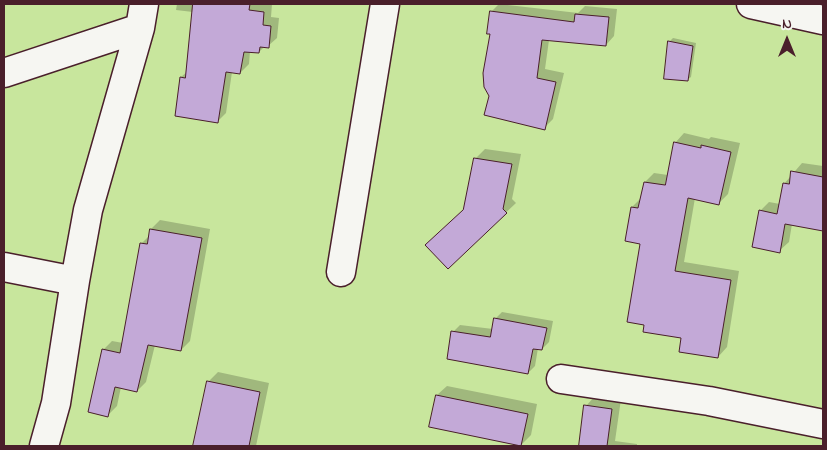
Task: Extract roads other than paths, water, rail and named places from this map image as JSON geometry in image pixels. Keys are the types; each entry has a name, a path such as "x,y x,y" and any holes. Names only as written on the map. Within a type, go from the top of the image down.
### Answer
{"street":[{"path":"341,272 385,4"},
{"path":"751,4 823,20"},
{"path":"4,73 142,16"},
{"path":"44,446 56,403 88,210 142,16"},
{"path":"4,267 75,281"},
{"path":"562,379 709,401 823,424"}]}
